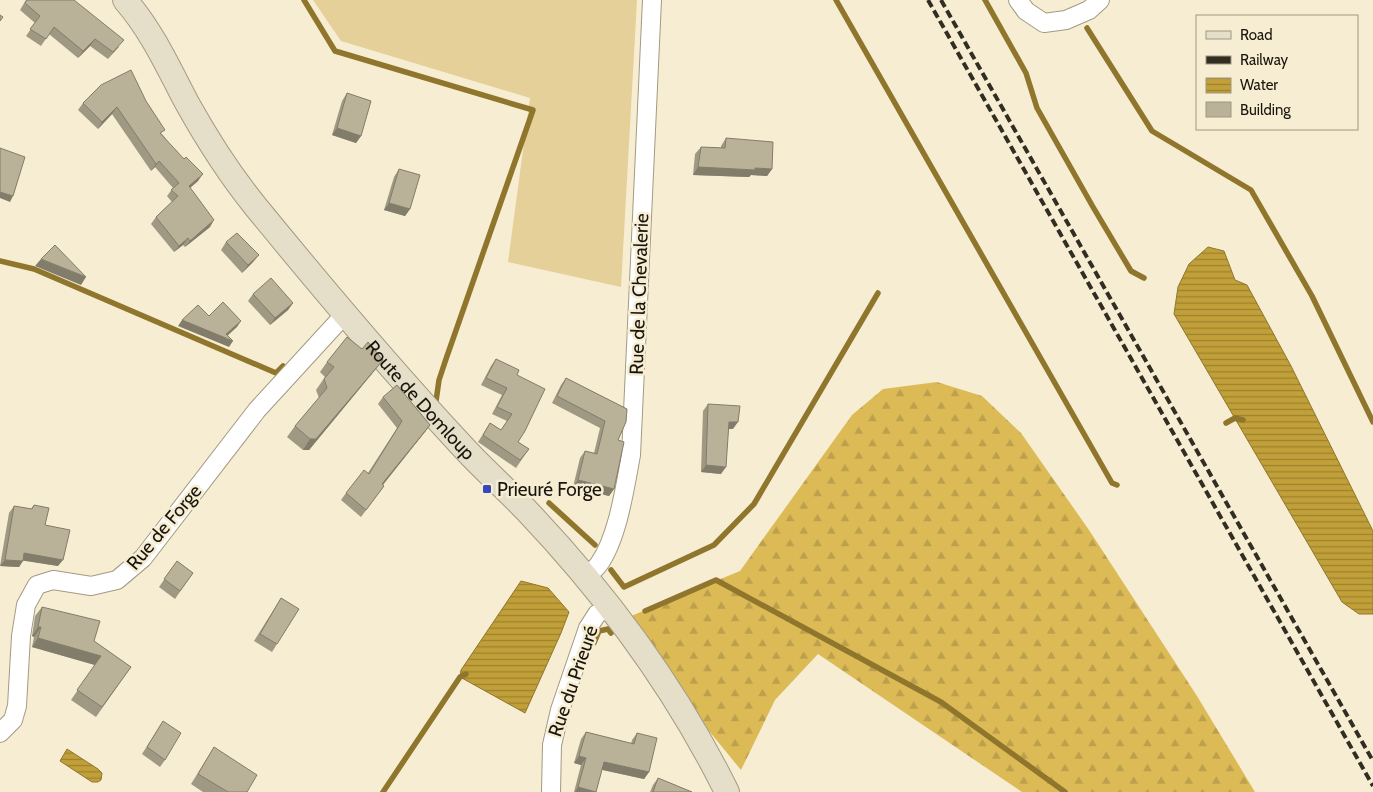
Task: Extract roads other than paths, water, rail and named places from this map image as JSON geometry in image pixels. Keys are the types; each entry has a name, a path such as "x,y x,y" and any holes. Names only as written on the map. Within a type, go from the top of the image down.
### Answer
{"street":[{"name":"Route de Domloup","path":"125,0 140,18 188,104 235,180 345,314 463,447 527,511 584,576 653,666 727,792"},
{"name":"Rue de la Chevalerie","path":"584,576 594,570 599,564 612,537 631,455 652,0"},
{"path":"1018,0 1026,11 1044,23 1066,20 1089,10 1100,0"},
{"name":"Rue de Forge","path":"0,733 13,720 26,604 37,585 54,580 92,586 117,580 143,558 257,410 337,320 345,314"},
{"name":"Rue du Prieuré","path":"551,792 552,745 560,710 588,628 597,614 609,608"}],"water":[{"path":"1208,247 1224,251 1235,280 1247,285 1291,366 1373,531 1373,614 1359,614 1342,602 1174,314 1178,287 1189,264"},
{"path":"521,581 548,588 569,612 525,713 460,677 461,670"},
{"path":"67,749 98,769 102,773 101,780 92,782 60,761"}],"waterway":[{"path":"304,0 335,51 533,110 439,380 436,401"},
{"path":"836,0 1112,483 1117,485"},
{"path":"985,0 1026,73 1037,108 1093,207 1131,271 1144,278"},
{"path":"1087,28 1152,131 1251,190 1312,296 1373,422"},
{"path":"0,261 34,269 276,373 283,366"},
{"path":"611,570 624,587 714,545 754,504 878,293"},
{"path":"1226,423 1235,418 1243,420"},
{"path":"549,503 595,545"},
{"path":"645,611 716,580 941,702 1065,792"},
{"path":"594,643 599,631 608,629 611,633"},
{"path":"383,792 460,677 466,674"}],"railway":[{"path":"928,0 1373,786"},
{"path":"941,0 1373,761"}],"place":[{"name":"Prieuré Forge","path":"487,489"}]}
